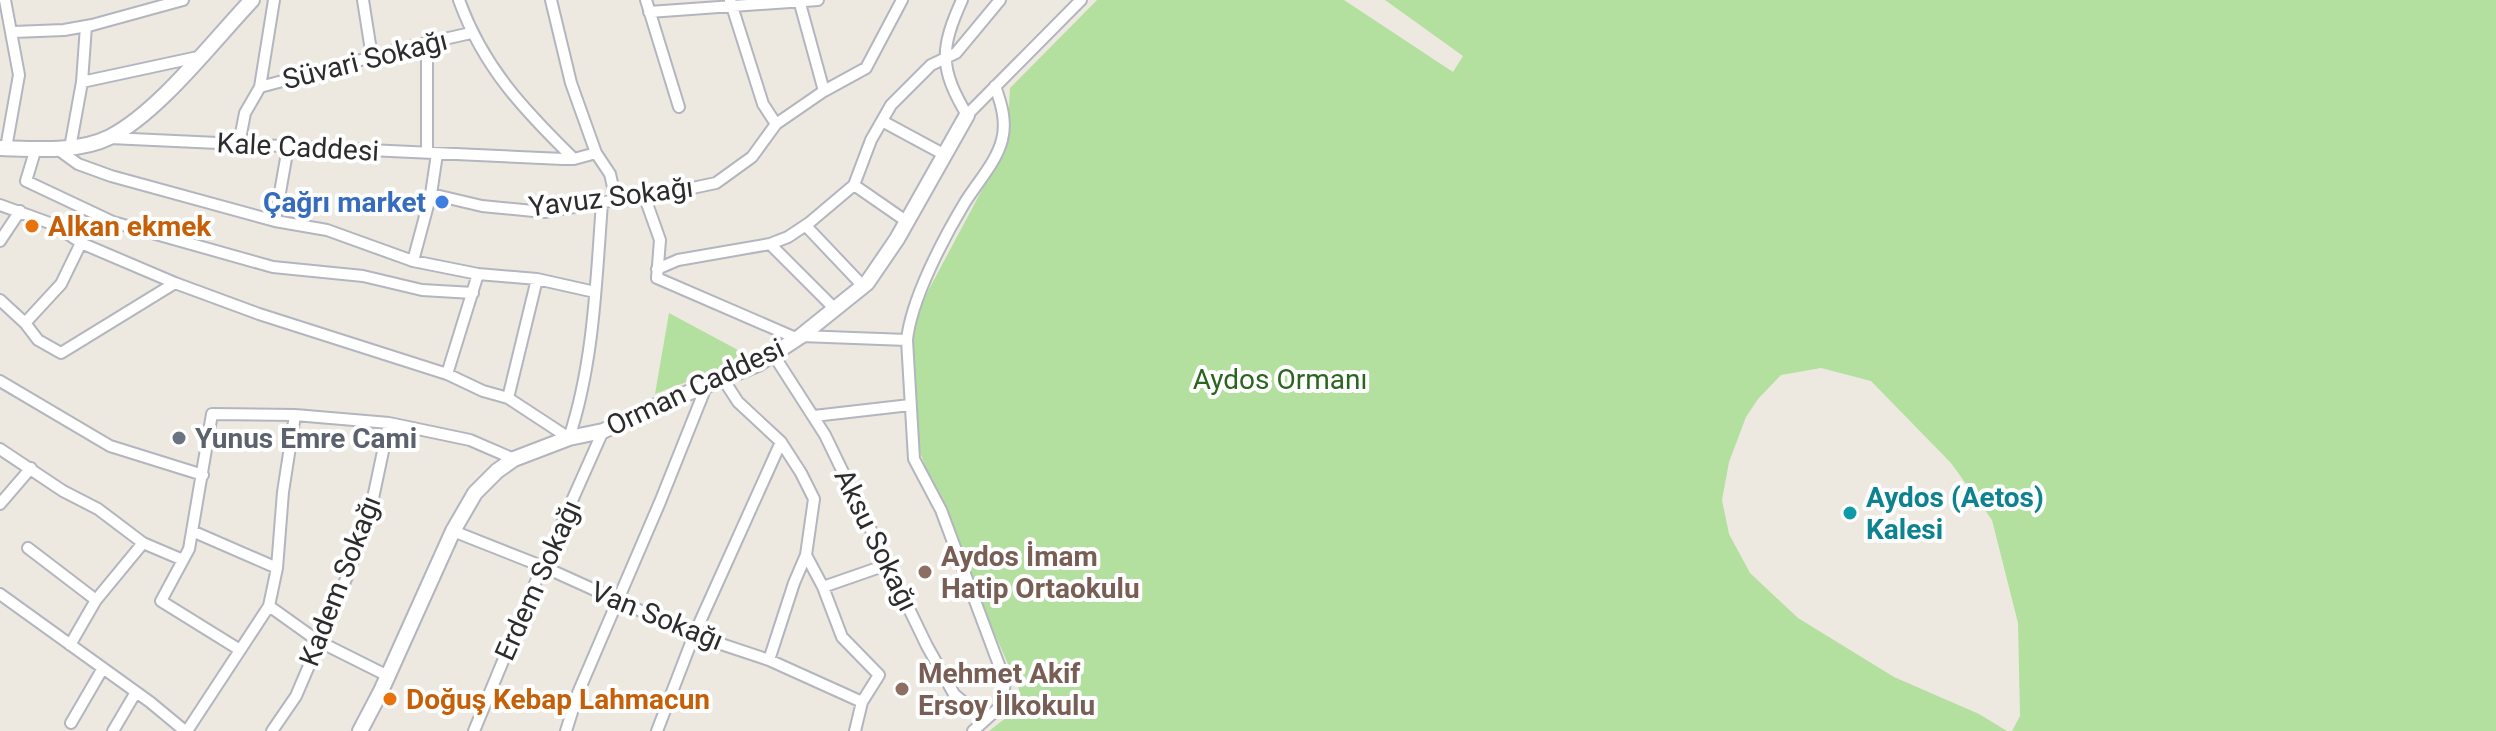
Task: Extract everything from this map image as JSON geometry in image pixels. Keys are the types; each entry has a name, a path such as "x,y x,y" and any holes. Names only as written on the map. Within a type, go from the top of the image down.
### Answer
{"street":[{"path":"3,148 19,75 5,0"},
{"path":"13,32 86,26 166,2 183,0"},
{"path":"108,138 156,102 252,0"},
{"path":"239,144 245,113 260,87 274,0"},
{"path":"363,0 372,57"},
{"path":"459,0 471,33 507,88 574,159"},
{"path":"551,0 571,83 596,153 610,174 616,200"},
{"path":"646,0 679,107"},
{"path":"649,12 818,0"},
{"name":"Yavuz Sokağı","path":"431,194 482,206 544,212 645,198 716,183 752,157 776,124 824,91 866,68 902,0"},
{"path":"962,0 947,38 944,60 967,115"},
{"path":"657,274 678,260 770,244 806,226 854,185 871,140 891,105 931,65 944,60 965,42 1000,0"},
{"name":"Orman Caddesi","path":"360,731 453,531 475,493 514,459 569,438 603,431 758,364 800,338 863,286 906,221 967,115 1081,0"},
{"path":"799,1 824,91"},
{"path":"732,4 763,104 776,124"},
{"path":"86,26 82,82 62,148 78,164 275,221 327,230 413,261 478,274 537,279 595,292"},
{"name":"Süvari Sokağı","path":"260,87 471,33"},
{"path":"413,261 431,194 427,43"},
{"path":"82,82 198,57"},
{"path":"973,731 1002,705 1005,681 941,510 914,459 907,340 916,300 964,204 1002,141 1004,112 995,86"},
{"path":"882,121 945,155"},
{"name":"Kale Caddesi","path":"3,148 62,148 108,138 574,159 596,153"},
{"path":"275,221 288,147"},
{"path":"36,148 26,181 113,222 273,267 363,276 422,290 473,293"},
{"path":"854,185 906,221"},
{"path":"645,198 660,240 657,274"},
{"path":"0,205 55,225 81,243 175,283 259,314 447,374 483,391 508,398 569,438 578,410 594,321 602,203"},
{"path":"0,241 20,211"},
{"path":"806,226 863,286"},
{"path":"25,323 61,284 81,243"},
{"path":"770,244 835,309"},
{"path":"447,374 478,274"},
{"path":"657,274 800,338 907,340"},
{"path":"508,398 537,279"},
{"path":"0,300 38,340 61,353 175,283"},
{"name":"Aksu Sokağı","path":"773,354 814,416 927,646 954,694 985,720"},
{"path":"723,379 738,402 781,442 814,499 806,555 769,660"},
{"path":"0,381 110,446 203,475"},
{"path":"566,731 578,693 706,387"},
{"path":"814,416 910,405"},
{"path":"240,650 161,601 189,549 212,414 295,415 389,423 470,440 514,459"},
{"path":"0,594 186,731 269,606 277,568 283,492 295,415"},
{"name":"Kadem Sokağı","path":"272,731 296,696 349,572 372,503 389,423"},
{"name":"Erdem Sokağı","path":"474,731 603,431"},
{"path":"657,731 694,635 781,442"},
{"path":"0,449 63,491 98,509 143,543 183,560"},
{"path":"0,504 31,468"},
{"path":"192,531 277,568"},
{"name":"Van Sokağı","path":"453,531 544,567 694,635 769,660 862,702"},
{"path":"70,645 96,600 143,543"},
{"path":"28,548 96,600"},
{"path":"806,555 823,587 842,637 879,675 862,702 855,731"},
{"path":"823,587 889,564"},
{"path":"269,606 318,641 388,676"},
{"path":"71,723 103,668"},
{"path":"113,731 136,692"}],"green space":[{"name":"Aydos Ormanı","path":"1097,0 1344,0 1453,72 1463,56 1385,0 2496,0 2496,731 2012,731 2020,716 2018,623 1992,520 1951,463 1871,381 1821,368 1781,375 1746,417 1729,462 1722,500 1729,534 1750,573 1798,618 1894,677 1979,714 2007,731 989,731 1011,714 1019,689 946,523 920,452 912,321 1007,143 1010,88"},
{"path":"669,313 751,357 655,394"}],"place":[{"name":"Çağrı market","path":"442,202"},
{"name":"Alkan ekmek","path":"32,226"},
{"name":"Yunus Emre Cami","path":"179,438"},
{"name":"Aydos (Aetos) Kalesi","path":"1850,513"},
{"name":"Aydos İmam Hatip Ortaokulu","path":"925,572"},
{"name":"Mehmet Akif Ersoy İlkokulu","path":"902,689"},
{"name":"Doğuş Kebap Lahmacun","path":"390,699"}]}
